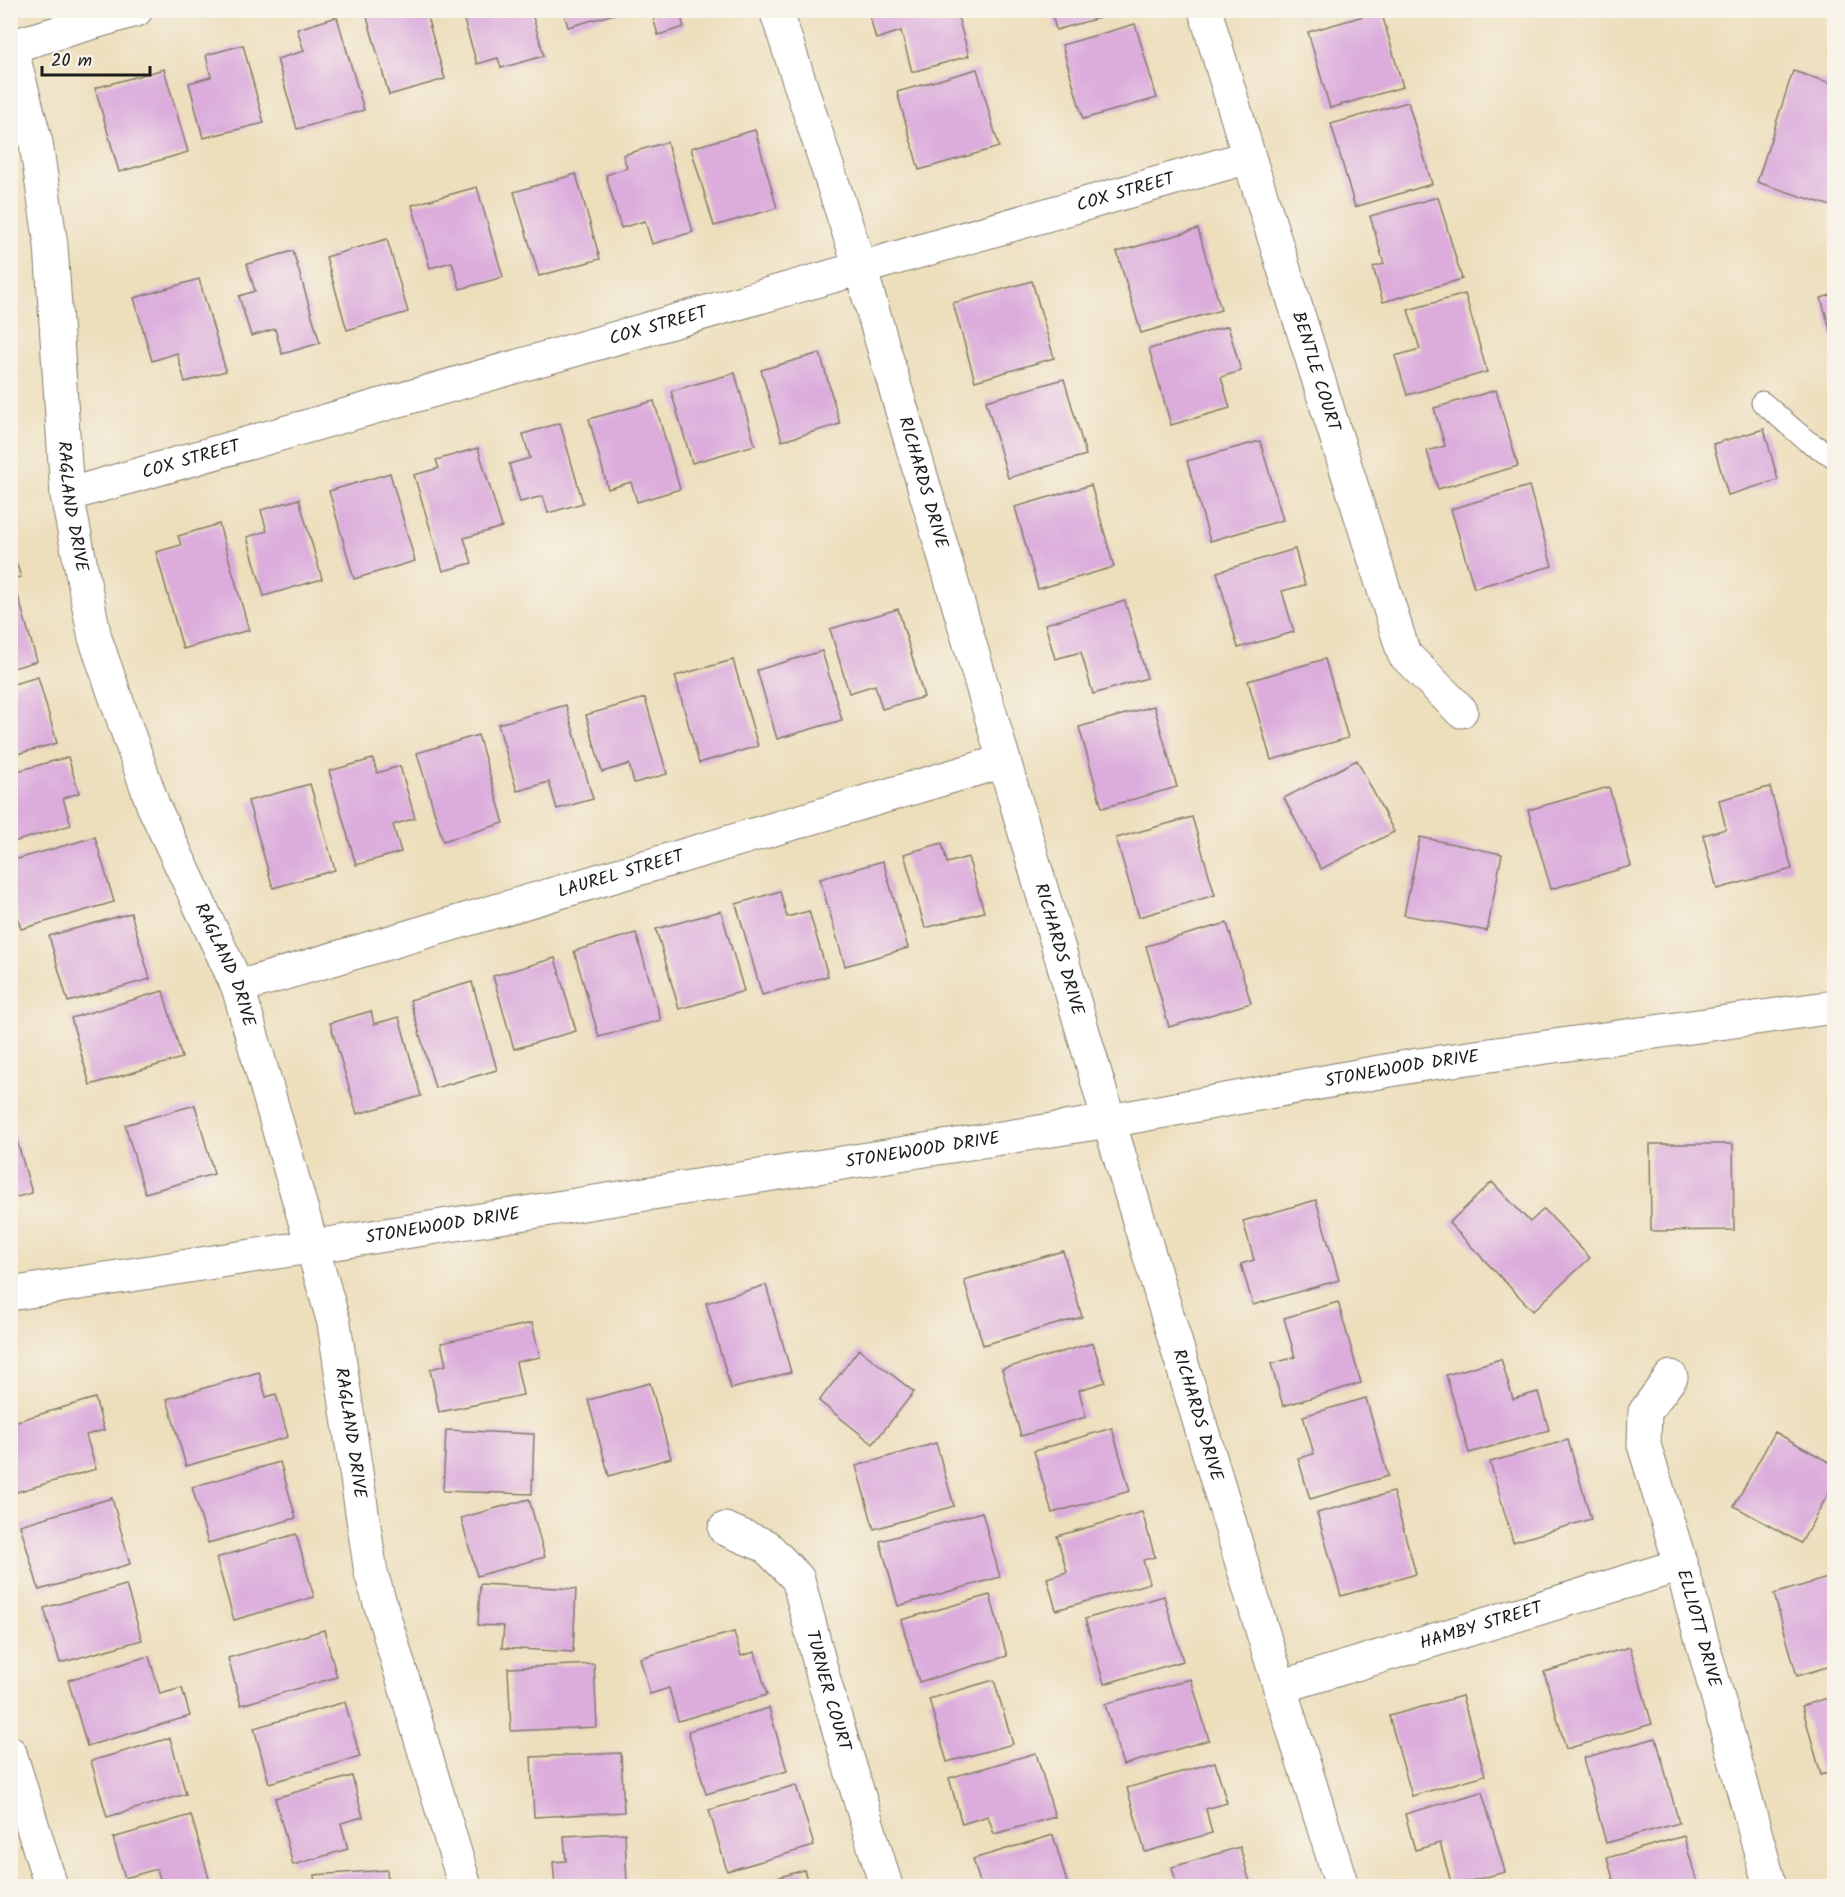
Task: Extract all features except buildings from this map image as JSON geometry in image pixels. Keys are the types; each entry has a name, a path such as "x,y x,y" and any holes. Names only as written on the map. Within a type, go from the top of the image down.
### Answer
{"street":[{"path":"11,45 136,10"},
{"name":"RICHARDS DRIVE","path":"776,10 860,267 1109,1121 1341,1887"},
{"name":"BENTLE COURT","path":"1205,10 1404,654 1461,711"},
{"name":"RAGLAND DRIVE","path":"11,45 36,143 51,245 67,495 95,638 149,793 238,987 334,1323 371,1573 465,1887"},
{"name":"COX STREET","path":"67,495 1249,157"},
{"name":"LAUREL STREET","path":"238,987 1004,761"},
{"name":"STONEWOOD DRIVE","path":"10,1294 1109,1121 1419,1065 1834,1007"},
{"name":"ELLIOTT DRIVE","path":"1671,1377 1645,1412 1644,1445 1681,1565 1770,1887"},
{"name":"TURNER COURT","path":"725,1529 766,1546 798,1579 825,1684 886,1887"},
{"name":"HAMBY STREET","path":"1280,1686 1681,1565"},
{"path":"10,1753 51,1887"}],"lane":[{"path":"1762,402 1807,441 1834,457"}]}
